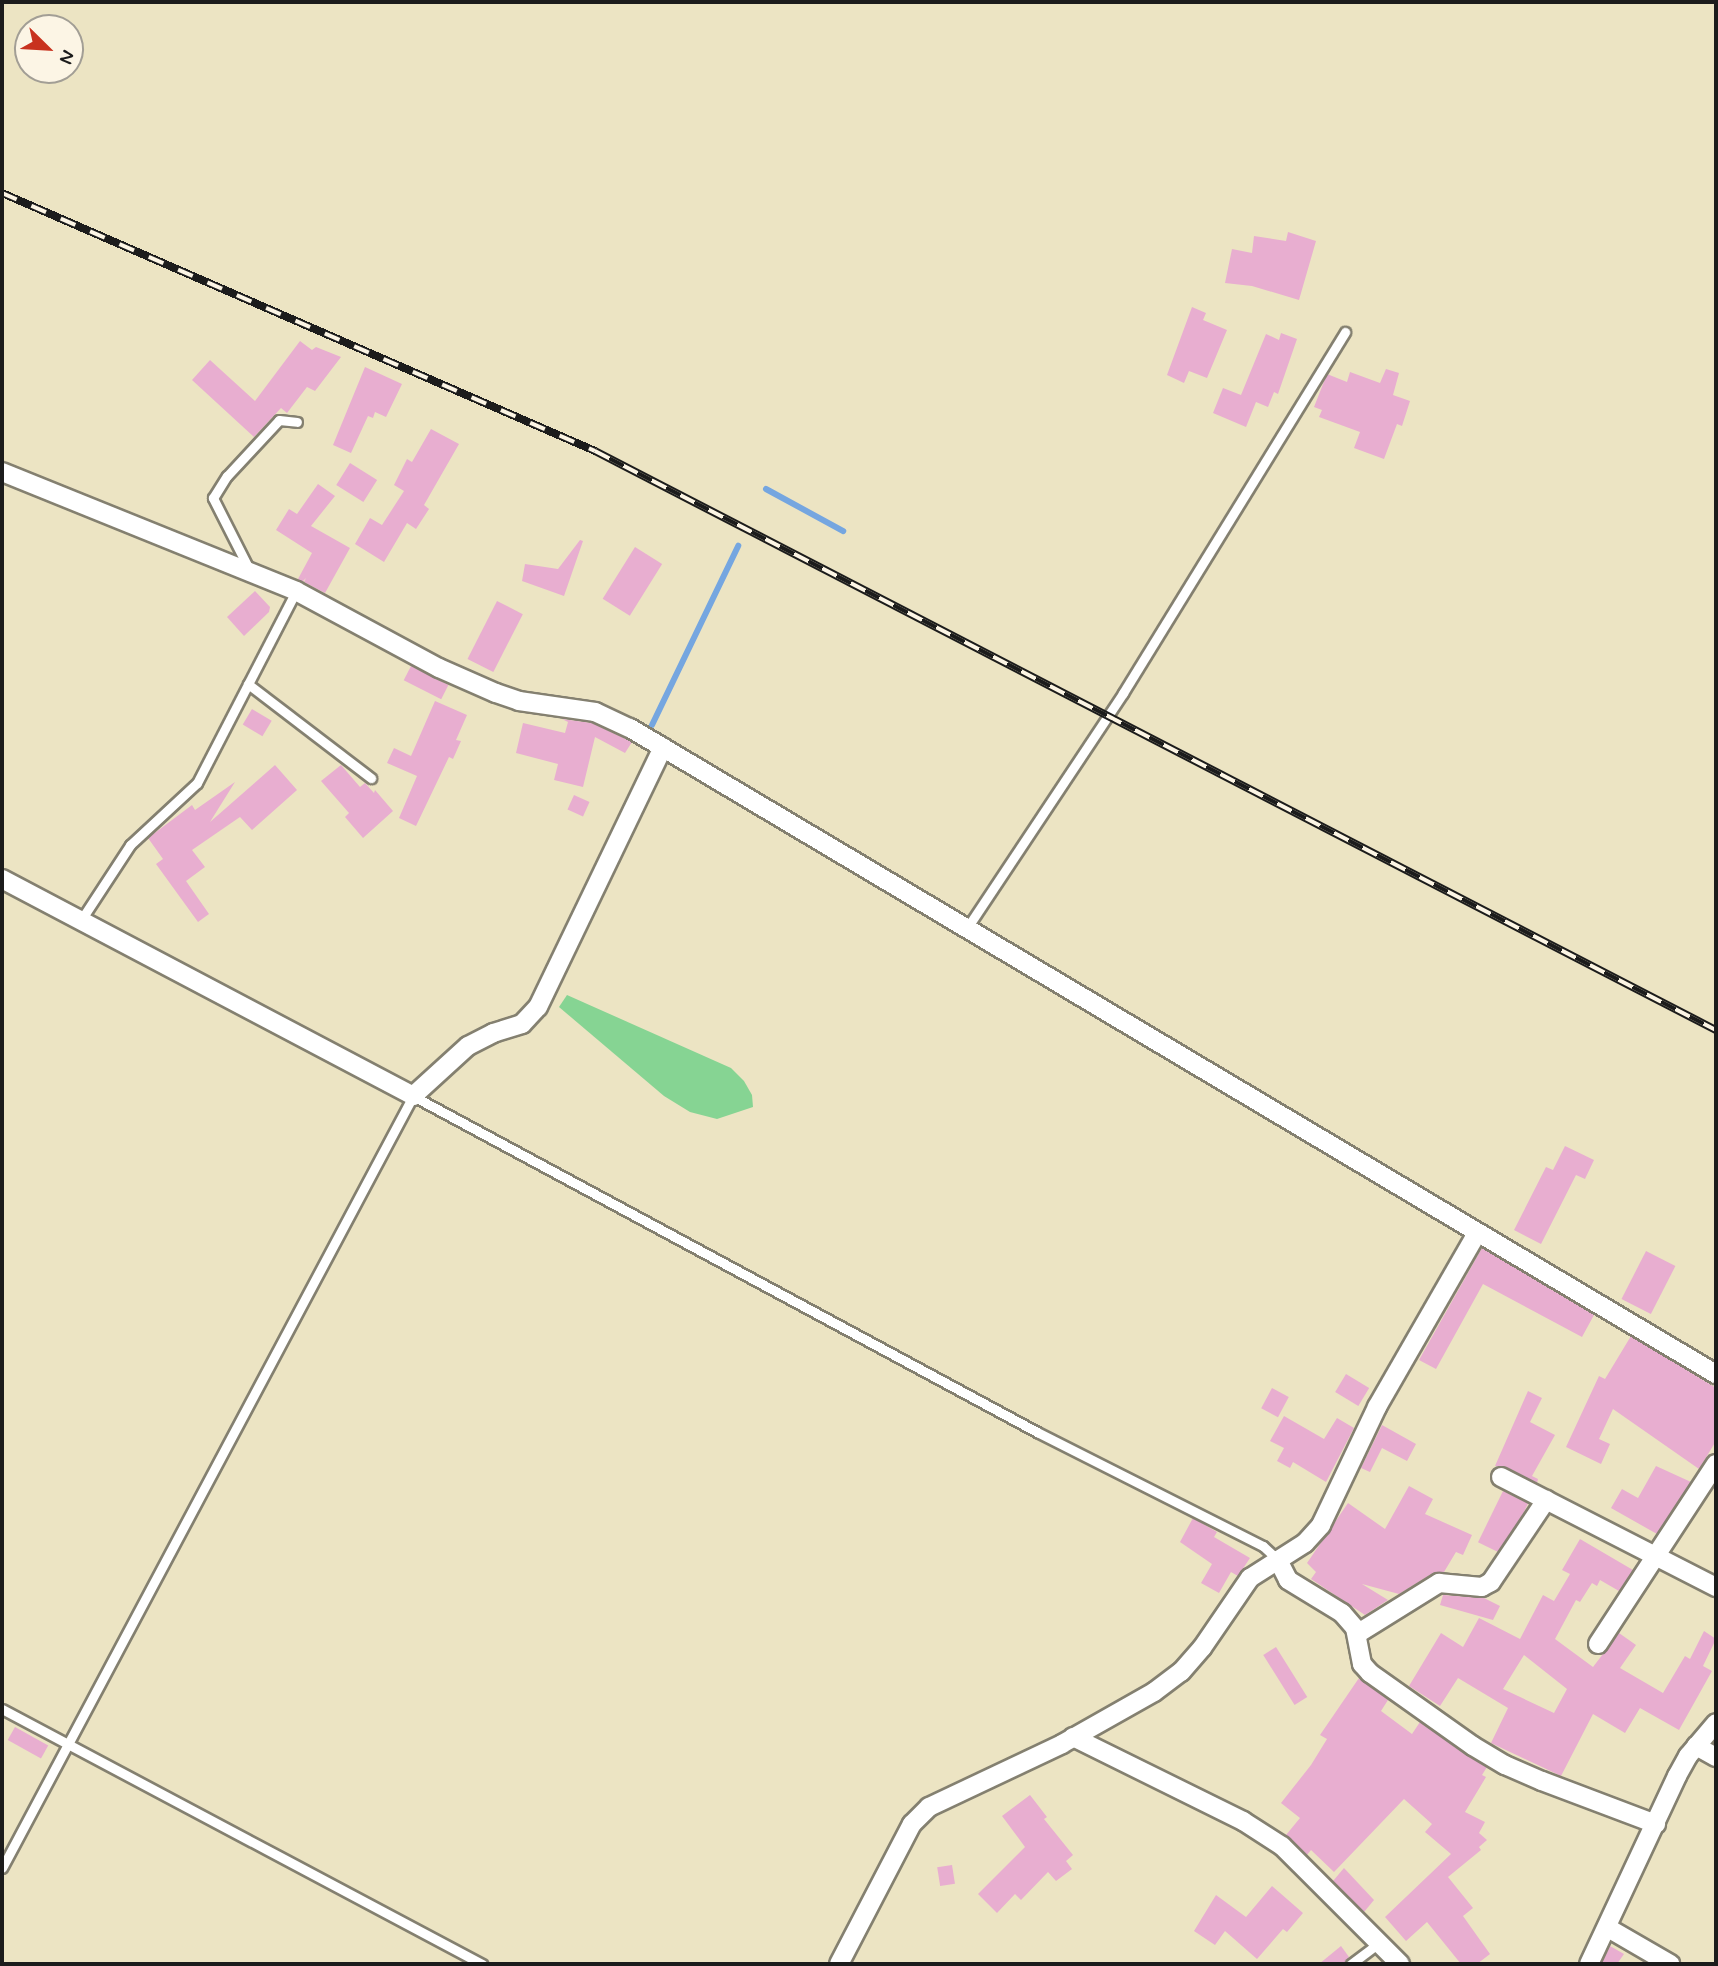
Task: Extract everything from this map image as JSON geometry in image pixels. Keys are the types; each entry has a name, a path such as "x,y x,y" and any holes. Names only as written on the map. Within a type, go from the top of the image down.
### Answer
{"street":[{"path":"2,471 296,591 439,668 496,693 519,701 595,712 663,747 1716,1374"},
{"path":"2,878 413,1097 468,1046 493,1033 522,1024 538,1007 663,747"},
{"path":"839,1964 912,1824 929,1807 1073,1737 1154,1692 1181,1672 1202,1648 1250,1578 1305,1543 1321,1525 1377,1407 1477,1233"},
{"path":"1598,1644 1716,1464"},
{"path":"1501,1477 1716,1587"},
{"path":"1357,1634 1439,1583 1482,1587 1491,1582 1546,1500"},
{"path":"1278,1560 1288,1580 1342,1613 1357,1634 1362,1664 1370,1673 1473,1746 1505,1765 1542,1781 1656,1824"},
{"path":"1589,1964 1677,1776 1696,1746 1716,1723"},
{"path":"1073,1737 1243,1821 1282,1846 1400,1964"},
{"path":"1696,1746 1716,1757"},
{"path":"1608,1928 1670,1964"}],"lane":[{"path":"967,928 1123,693 1345,332"},
{"path":"250,571 213,498 227,477 279,420 297,422"},
{"path":"81,920 130,845 197,783 296,591"},
{"path":"248,684 371,778"},
{"path":"2,1868 413,1097 1037,1432 1263,1546 1278,1560"},
{"path":"2,1709 482,1964"},
{"path":"1351,1964 1379,1943"}],"green space":[{"path":"567,995 731,1068 744,1081 752,1095 753,1107 717,1119 690,1112 664,1096 559,1007"}],"building":[{"path":"1288,232 1316,241 1299,300 1252,286 1225,283 1232,249 1252,253 1254,236 1286,241"},
{"path":"1192,307 1206,313 1203,320 1227,330 1207,378 1189,371 1184,383 1167,375"},
{"path":"1281,333 1297,339 1278,394 1274,392 1268,407 1256,402 1246,427 1213,413 1223,388 1241,395 1266,334 1279,340"},
{"path":"300,341 312,350 316,347 341,357 315,391 307,387 287,413 281,408 254,437 192,380 210,360 255,401"},
{"path":"365,367 402,384 386,417 375,412 373,418 368,416 351,453 333,445"},
{"path":"1386,369 1399,373 1393,395 1410,401 1402,426 1397,424 1384,459 1354,448 1360,432 1319,417 1322,410 1314,407 1327,374 1347,382 1350,372 1380,383"},
{"path":"431,429 459,444 424,505 429,509 416,529 407,523 384,562 355,544 370,518 382,525 404,491 394,485 407,459 412,462"},
{"path":"350,463 377,480 363,502 336,485"},
{"path":"318,484 335,496 311,526 350,548 325,593 304,582 306,578 302,582 298,579 312,553 276,530 289,509 297,514"},
{"path":"580,540 583,541 564,596 522,581 525,564 558,569"},
{"path":"635,547 662,564 630,616 603,599"},
{"path":"255,591 270,607 269,612 244,636 227,617"},
{"path":"497,601 523,614 493,672 467,659"},
{"path":"411,666 448,685 441,699 404,680"},
{"path":"435,701 467,715 456,740 461,741 453,759 449,757 416,826 399,818 417,776 387,763 394,748 411,756"},
{"path":"252,709 272,721 262,736 243,724"},
{"path":"562,719 592,723 632,742 625,753 595,737 583,787 554,780 558,764 516,753 523,723 565,733 568,722"},
{"path":"275,765 297,790 252,830 240,817 192,850 205,867 186,881 209,914 198,922 156,864 163,859 148,838 192,805 195,810 235,782 210,822"},
{"path":"341,765 360,787 365,783 374,793 375,790 393,811 363,838 345,817 349,813 321,781"},
{"path":"574,795 590,802 583,817 567,810"},
{"path":"1565,1146 1594,1160 1585,1179 1576,1175 1541,1244 1514,1230 1546,1167 1553,1170"},
{"path":"1482,1248 1594,1315 1582,1337 1483,1284 1436,1369 1419,1360"},
{"path":"1646,1251 1675,1266 1651,1314 1621,1299"},
{"path":"1631,1336 1716,1388 1716,1441 1699,1469 1613,1409 1599,1439 1610,1444 1601,1464 1566,1447 1599,1376 1605,1379"},
{"path":"1346,1374 1369,1388 1358,1406 1335,1392"},
{"path":"1272,1388 1289,1397 1278,1417 1261,1408"},
{"path":"1528,1391 1542,1398 1530,1422 1555,1435 1532,1476 1538,1479 1537,1483 1506,1467 1495,1466"},
{"path":"1284,1416 1324,1439 1337,1418 1354,1428 1326,1482 1293,1462 1290,1468 1277,1461 1284,1448 1270,1441"},
{"path":"1382,1425 1416,1444 1407,1461 1382,1448 1370,1472 1361,1468"},
{"path":"1656,1466 1691,1482 1657,1534 1611,1508 1622,1489 1638,1498"},
{"path":"1409,1486 1433,1499 1425,1514 1472,1535 1463,1555 1456,1552 1444,1572 1433,1573 1399,1594 1362,1584 1388,1600 1365,1615 1311,1579 1316,1572 1307,1563 1348,1503 1385,1529"},
{"path":"1503,1491 1528,1503 1503,1555 1478,1542"},
{"path":"1193,1518 1217,1532 1214,1537 1250,1558 1238,1576 1231,1572 1219,1593 1201,1583 1212,1564 1180,1542"},
{"path":"1580,1539 1633,1570 1619,1591 1600,1580 1597,1586 1592,1583 1580,1602 1576,1600 1555,1639 1593,1667 1619,1633 1636,1645 1620,1668 1663,1693 1685,1656 1690,1659 1704,1631 1716,1639 1703,1666 1712,1671 1679,1730 1640,1708 1625,1733 1593,1714 1561,1776 1491,1743 1508,1708 1458,1678 1440,1706 1409,1686 1441,1633 1463,1647 1479,1618 1520,1639 1543,1595 1554,1601 1570,1574 1562,1570","holes":["1524,1655 1567,1689 1554,1713 1503,1689"]},
{"path":"1443,1595 1484,1598 1500,1606 1493,1620 1440,1605"},
{"path":"1276,1647 1307,1697 1295,1705 1263,1655"},
{"path":"1359,1678 1388,1700 1381,1711 1412,1734 1420,1722 1487,1767 1482,1775 1486,1777 1465,1812 1485,1822 1479,1833 1487,1840 1479,1847 1481,1850 1448,1877 1473,1908 1463,1916 1490,1954 1477,1964 1461,1964 1427,1922 1406,1941 1385,1917 1451,1854 1425,1832 1432,1824 1404,1799 1334,1872 1311,1850 1307,1855 1286,1835 1300,1818 1281,1803 1311,1765 1327,1739 1320,1735"},
{"path":"15,1727 48,1745 41,1759 8,1740"},
{"path":"1030,1795 1047,1817 1044,1819 1073,1855 1066,1861 1072,1869 1056,1881 1048,1872 1021,1900 1015,1894 997,1913 978,1894 1025,1847 1002,1816"},
{"path":"952,1865 955,1884 940,1886 937,1867"},
{"path":"1344,1868 1374,1900 1364,1912 1333,1881"},
{"path":"1272,1886 1303,1913 1287,1932 1283,1929 1257,1959 1225,1931 1215,1945 1194,1931 1216,1895 1246,1917"},
{"path":"1341,1946 1349,1957 1344,1964 1319,1964"},
{"path":"1610,1946 1624,1954 1617,1964 1601,1964"}],"waterway":[{"path":"766,489 843,531"},
{"path":"652,725 738,546"}],"railway":[{"path":"2,193 595,451 1716,1030"}]}
